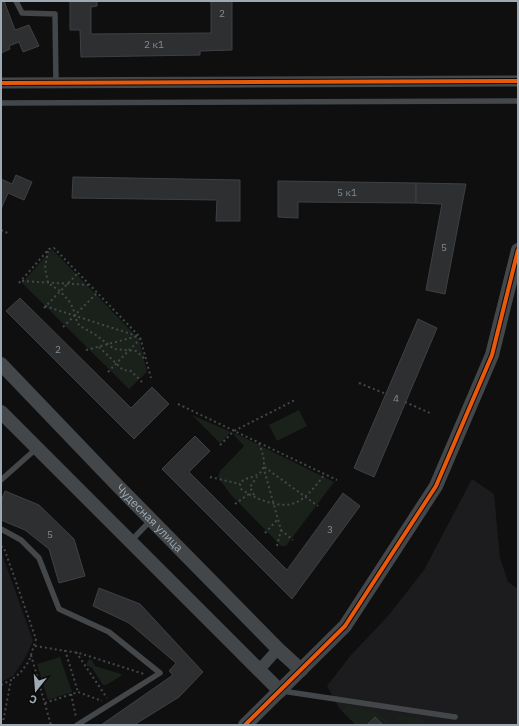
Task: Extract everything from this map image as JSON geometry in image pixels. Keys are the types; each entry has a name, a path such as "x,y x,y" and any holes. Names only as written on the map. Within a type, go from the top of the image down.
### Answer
{"street":[{"path":"1,83 518,81"},
{"path":"245,725 346,626 436,486 492,355 518,250"},
{"name":"Чудесная улица","path":"1,364 151,520 278,649 301,670"},
{"path":"1,412 280,691"},
{"path":"258,670 278,649"}],"lane":[{"path":"16,1 22,13 55,14 56,83"},
{"path":"1,103 518,101"},
{"path":"1,480 37,448"},
{"path":"130,541 151,520"},
{"path":"1,529 21,540 39,558 59,609 109,632 160,673 77,725"},
{"path":"280,691 456,717"}],"path":[{"path":"1,230 10,234"},
{"path":"19,284 48,250 52,248 55,249 140,337 151,378"},
{"path":"48,250 45,268 48,283 60,291 71,304 80,326 117,350 137,352 146,361"},
{"path":"78,273 44,307 75,315 140,337"},
{"path":"22,281 90,285"},
{"path":"63,327 97,293"},
{"path":"86,350 140,337"},
{"path":"108,372 140,337"},
{"path":"99,347 126,372 131,371 142,382"},
{"path":"360,383 386,394"},
{"path":"220,445 234,431 295,400"},
{"path":"405,402 430,413"},
{"path":"178,404 337,480"},
{"path":"259,443 264,457 263,466 281,530 277,546"},
{"path":"254,496 250,487 263,466"},
{"path":"263,466 318,506"},
{"path":"240,484 241,489 254,496 274,503 291,504 305,496 325,474"},
{"path":"240,484 244,479 257,476"},
{"path":"210,477 240,484"},
{"path":"235,504 249,494"},
{"path":"265,533 278,519"},
{"path":"281,530 293,540"},
{"path":"1,546 4,548 36,640 31,655 20,673 1,685"},
{"path":"35,646 76,652 154,677"},
{"path":"65,650 78,692"},
{"path":"76,652 111,704"},
{"path":"31,655 51,725"},
{"path":"3,723 11,680"},
{"path":"45,703 78,692 111,704"},
{"path":"71,694 77,725"}],"shaded area":[{"path":"52,249 139,339 147,372 129,389 22,283"},
{"path":"299,410 307,426 277,441 269,425"},
{"path":"192,415 231,432 220,443"},
{"path":"235,433 334,482 286,546 281,546 231,495 218,477 220,471 244,446 234,435"},
{"path":"472,479 494,494 500,558 508,582 518,589 518,725 356,725 339,708 327,686 351,655 388,616 424,570"},
{"path":"1,551 33,641 25,658 13,676 1,682"},
{"path":"60,657 72,692 48,700 37,664"},
{"path":"89,659 92,660 95,666 121,674 121,676 106,685 103,685 92,668 86,665"},
{"path":"348,705 376,712 395,725 356,725 342,711"},
{"path":"392,714 420,718 426,725 404,725"}],"building":[{"path":"1,1 4,1 15,30 29,25 39,46 23,52 19,42 9,46 10,49 1,53"},
{"path":"70,1 97,1 97,6 91,7 91,34 211,33 211,1 232,1 232,50 200,51 200,55 81,57 80,30 70,30"},
{"path":"16,175 32,182 24,200 8,193 1,209 1,179 12,184"},
{"path":"73,177 240,180 240,221 216,221 217,200 72,198"},
{"path":"278,181 416,183 416,203 298,202 298,218 278,217"},
{"path":"416,183 466,184 445,294 426,290 442,204 416,203"},
{"path":"20,298 131,408 152,387 169,404 134,439 6,311"},
{"path":"418,319 437,328 374,477 354,468"},
{"path":"195,436 210,451 189,472 287,570 343,493 360,506 292,599 162,469"},
{"path":"5,491 39,505 74,539 85,576 59,583 49,549 25,530 1,520 1,501"},
{"path":"99,588 140,604 203,672 179,697 134,725 101,725 173,675 169,671 176,663 129,623 93,606"},
{"path":"375,717 383,725 367,725"}],"cycle path":[{"path":"1,83 518,81"},
{"path":"245,725 345,626 436,486 492,355 518,250"}]}
